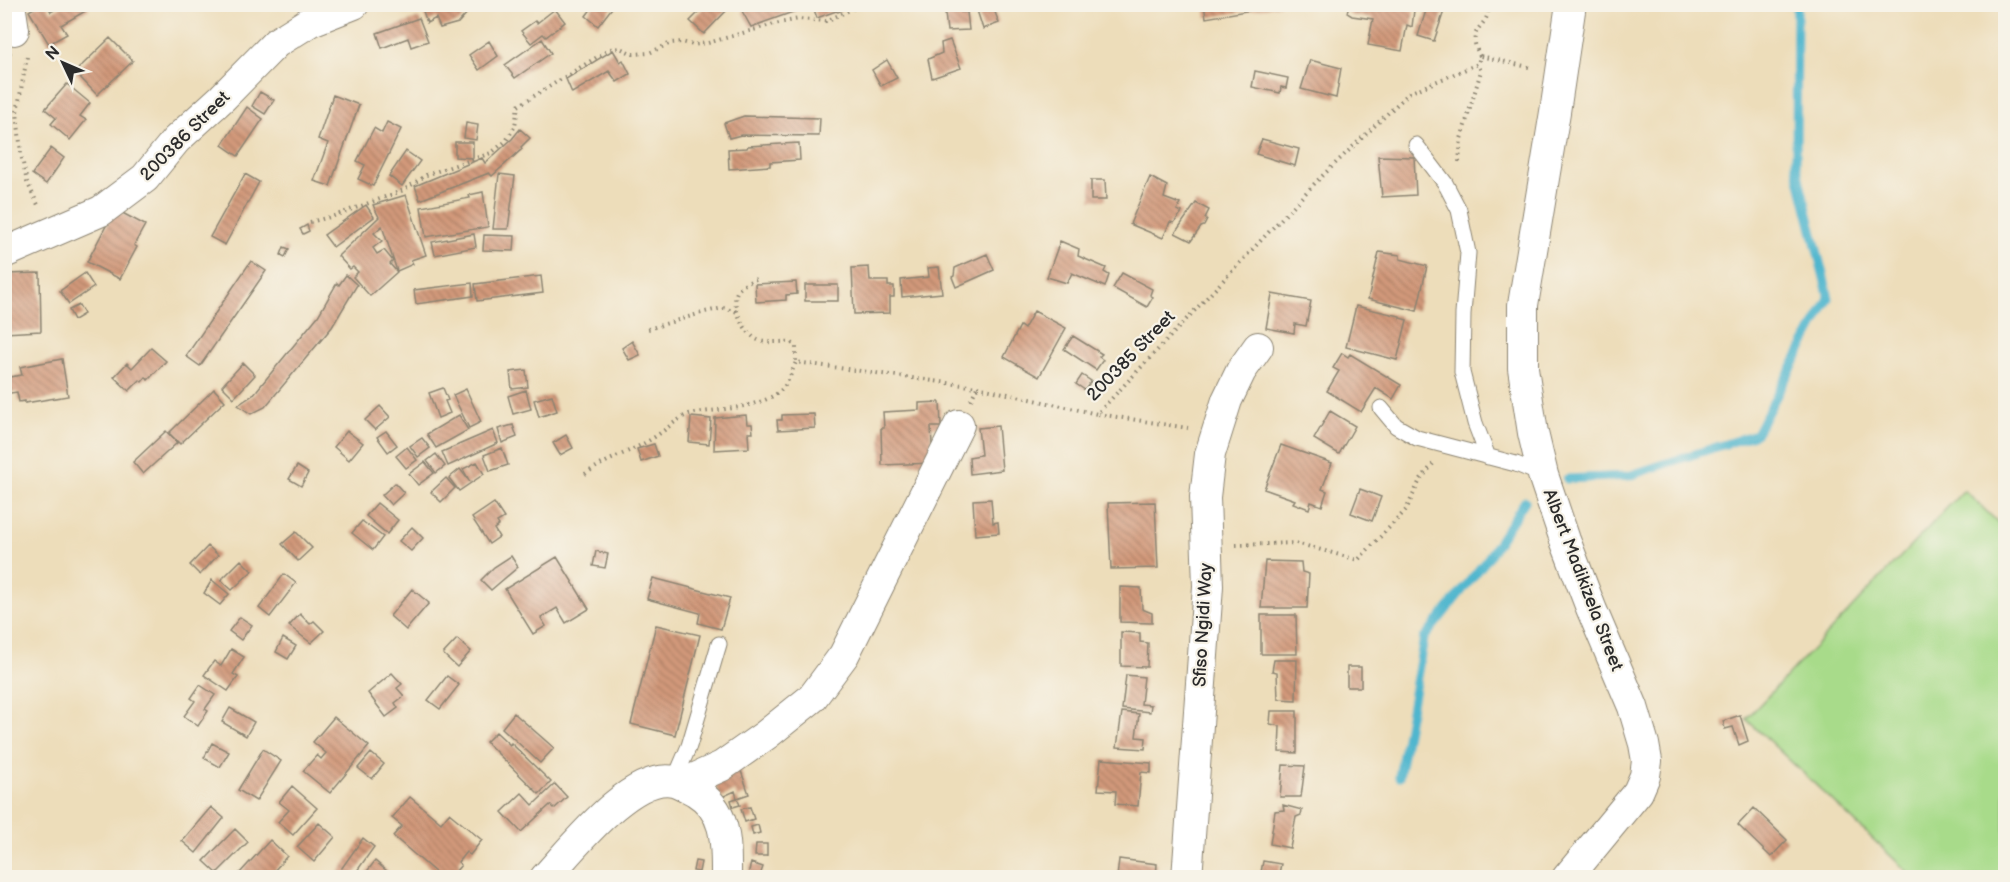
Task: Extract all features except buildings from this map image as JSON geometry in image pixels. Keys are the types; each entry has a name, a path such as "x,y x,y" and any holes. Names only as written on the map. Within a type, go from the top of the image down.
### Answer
{"street":[{"name":"200386 Street","path":"4,253 100,211 145,178 176,140 222,98 276,43 311,21 354,4"},
{"name":"Albert Madikizela Street","path":"1567,878 1638,792 1645,776 1647,761 1633,707 1583,588 1543,475 1527,400 1522,341 1522,305 1571,4"},
{"name":"Sfiso Ngidi Way","path":"1187,878 1208,586 1205,497 1210,454 1227,400 1241,371 1258,347"},
{"path":"678,783 722,766 812,698 844,655 959,425"},
{"path":"545,878 617,802 634,790 659,781 678,783 697,792 711,804 722,822 726,840 726,878"}],"lane":[{"path":"1416,145 1445,183 1459,210 1468,253 1463,314 1462,372 1475,423 1488,457"},
{"path":"1381,408 1396,426 1417,438 1516,464 1543,475"},
{"path":"678,783 719,644"}],"path":[{"path":"310,222 334,216 404,190 426,175 491,153 506,141 516,126 518,106 610,49 620,48 633,54 649,53 671,43 682,42 693,45 708,43 799,19 826,21 863,4"},
{"path":"1488,4 1489,11 1474,37 1474,45 1480,56 1560,74"},
{"path":"12,17 28,56 17,112 21,154 27,182 52,232"},
{"name":"200385 Street","path":"796,362 977,387 1097,414 1317,181 1409,93 1478,64 1480,56"},
{"path":"585,474 606,460 653,439 678,419 689,414 754,404 775,396 784,387 796,362 796,347 791,342 761,342 752,337 739,312 735,298 743,285 756,279"},
{"path":"648,329 723,308 739,312"},
{"path":"1097,414 1216,432"},
{"path":"1206,546 1296,543 1358,560 1406,510 1420,480 1436,461 1453,448"}],"green space":[{"path":"1964,490 2005,529 2005,877 1913,877 1746,719"}],"waterway":[{"path":"1567,479 1628,476 1756,434 1829,298 1796,166 1797,4"},
{"path":"1399,777 1424,638 1488,558 1525,501"}]}
